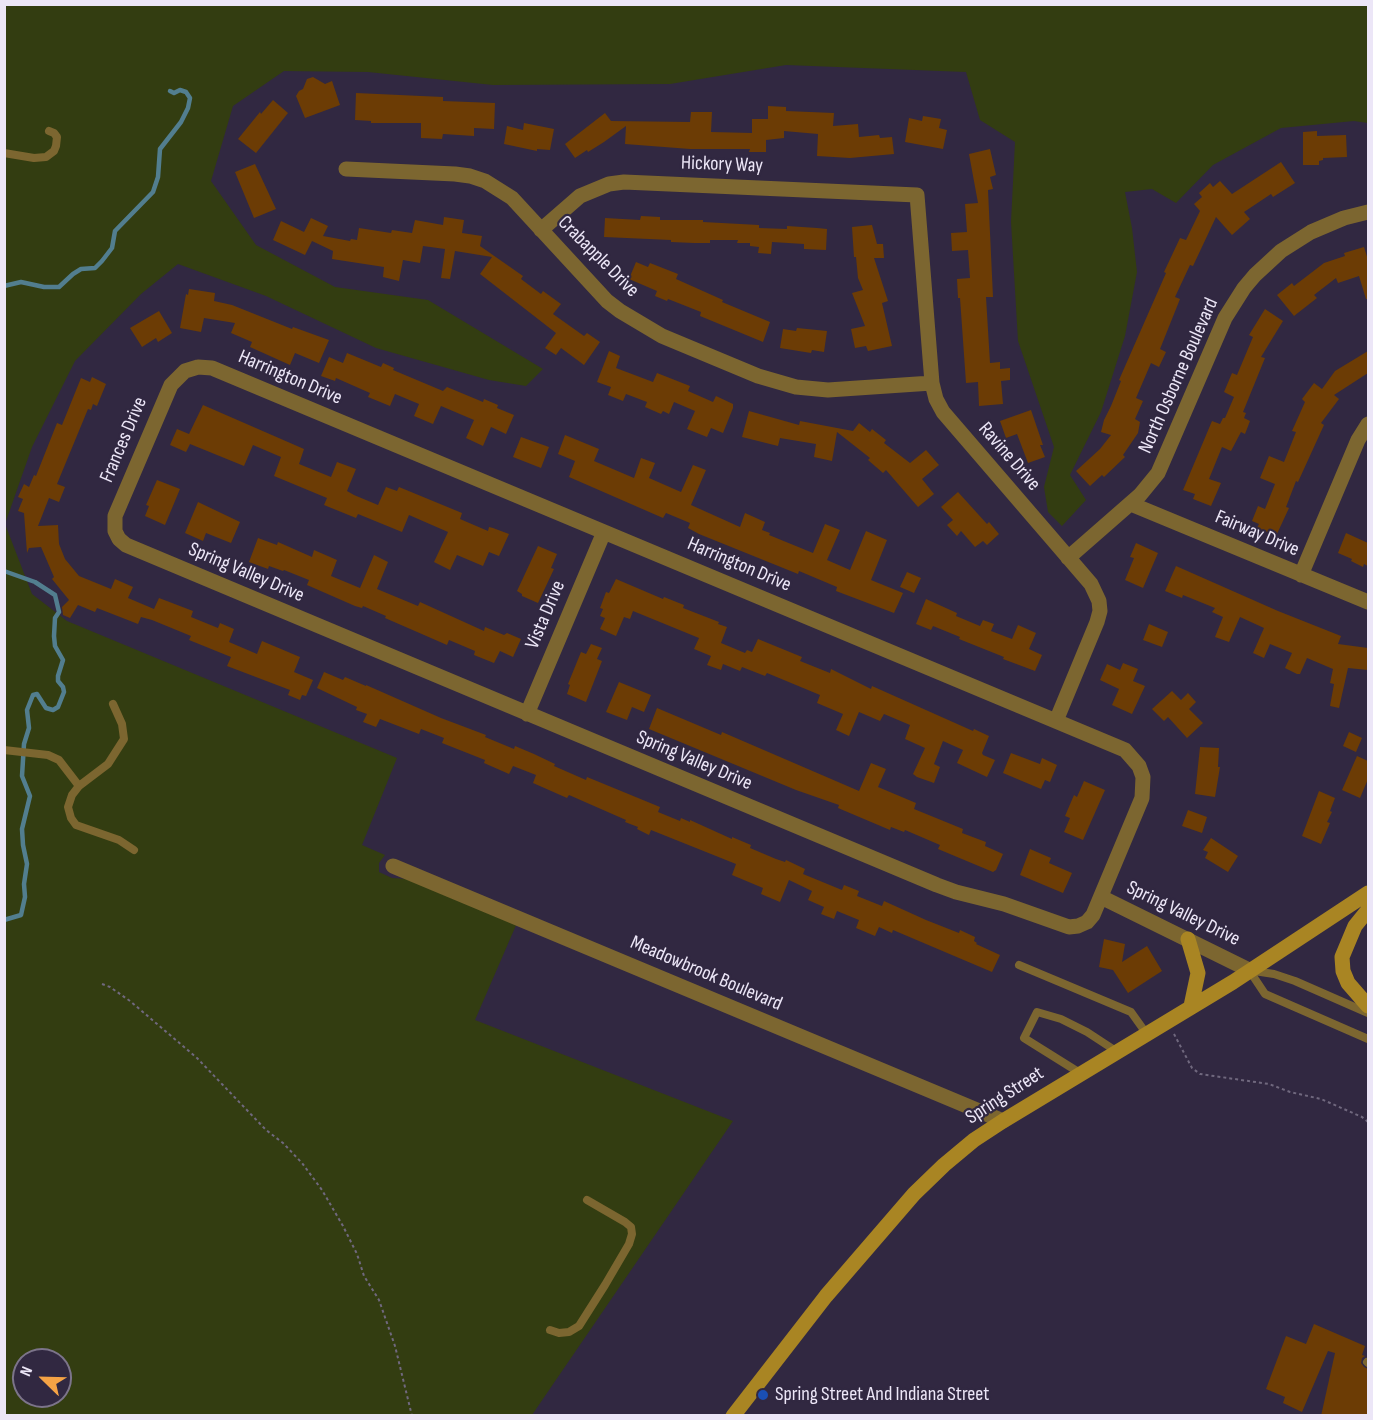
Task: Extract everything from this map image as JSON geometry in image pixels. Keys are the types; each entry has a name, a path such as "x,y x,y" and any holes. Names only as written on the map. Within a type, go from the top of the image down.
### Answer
{"main road":[{"name":"Spring Street","path":"733,1416 826,1296 914,1194 974,1140 1250,970 1368,893"},
{"path":"1368,910 1355,926 1342,957 1343,971 1348,983 1368,1006"},
{"path":"1188,939 1198,973 1191,1006"}],"street":[{"name":"Crabapple Drive","path":"346,169 470,176 499,188 512,198 607,301 633,321 662,336 758,376 796,387 828,390 932,383"},
{"name":"Hickory Way","path":"541,230 580,196 601,186 624,182 917,195"},
{"name":"Ravine Drive","path":"917,195 932,383 936,399 943,412 1096,592 1100,611 1097,622 1056,721"},
{"name":"North Osborne Boulevard","path":"1068,558 1131,504 1150,485 1158,473 1225,318 1244,288 1268,262 1296,240 1328,224 1368,212"},
{"name":"Harrington Drive","path":"185,371 212,368 1125,750 1139,766 1143,777 1142,798 1101,897"},
{"name":"Frances Drive","path":"115,531 115,516 171,385 185,371"},
{"path":"1301,575 1358,440 1368,424"},
{"name":"Fairway Drive","path":"1131,504 1368,602"},
{"name":"Spring Valley Drive","path":"115,531 126,545 956,892 1004,904 1069,927 1087,922 1093,915 1101,897 1250,970"},
{"name":"Vista Drive","path":"528,714 604,532"},
{"name":"Meadowbrook Boulevard","path":"393,866 1003,1121"}],"lane":[{"path":"4,153 34,158 46,157 54,151 56,146 57,137 49,131"},
{"path":"113,704 122,724 124,739 108,764 79,786 72,795 68,807 76,825 119,840 134,850"},
{"path":"4,750 48,755 59,760 79,786"},
{"path":"1019,965 1131,1012 1146,1033"},
{"path":"1250,970 1274,974 1295,981 1368,1013"},
{"path":"1250,970 1265,993 1368,1039"},
{"path":"1080,1073 1024,1038 1037,1012 1060,1019 1087,1032 1116,1051"},
{"path":"550,1330 559,1333 569,1332 579,1326 610,1277 632,1234 631,1227 625,1222 587,1200"}],"path":[{"path":"102,984 111,987 130,1001 197,1058 309,1172 343,1226 357,1254 364,1276 379,1300 399,1358 412,1416"},
{"path":"1167,1021 1192,1068 1200,1074 1269,1084 1290,1092 1321,1099 1362,1117 1368,1122"}],"green space":[{"path":"5,5 1368,5 1368,123 1354,121 1281,128 1213,165 1176,203 1152,189 1125,192 1137,272 1125,336 1101,412 1070,475 1086,500 1062,526 1048,512 1044,487 1054,447 1018,341 1011,222 1015,142 980,120 966,72 786,65 670,84 493,85 368,72 284,71 233,106 211,181 256,245 335,287 428,300 543,369 526,386 489,380 376,348 266,296 178,264 141,294 75,361 32,447 5,524"},
{"path":"5,524 32,594 67,621 397,758 362,845 385,855 379,863 379,872 392,878 408,879 517,923 475,1020 733,1121 532,1415 5,1415"}],"building":[{"path":"313,77 325,84 332,81 340,105 305,118 296,96 303,89 307,79"},
{"path":"356,93 443,97 443,101 495,103 494,129 474,128 474,136 443,134 442,139 421,138 421,123 371,123 371,121 355,120"},
{"path":"273,100 288,113 256,153 238,139"},
{"path":"768,106 786,107 786,111 834,113 833,126 858,124 859,137 879,135 880,138 892,137 894,154 850,158 817,156 818,134 784,131 784,138 766,140 766,152 749,152 750,149 690,149 625,144 626,126 604,142 575,158 565,144 605,113 611,121 690,122 691,112 712,112 711,132 752,133 752,119 768,119"},
{"path":"923,116 941,119 939,128 947,130 943,149 905,142 909,118 922,121"},
{"path":"524,123 554,129 550,150 537,149 537,151 504,144 507,126 523,130"},
{"path":"1317,131 1317,136 1346,135 1347,157 1323,158 1319,161 1319,165 1303,165 1303,132"},
{"path":"990,149 996,175 990,177 993,189 988,190 993,297 986,297 990,363 1000,362 1000,369 1010,368 1010,380 1001,381 1003,404 979,406 978,382 966,383 960,298 958,298 957,279 970,278 968,250 952,251 951,233 967,232 965,204 978,203 969,154"},
{"path":"1281,162 1295,183 1273,197 1271,194 1244,212 1250,219 1232,235 1216,217 1193,266 1190,265 1175,297 1180,299 1160,349 1166,352 1159,367 1151,363 1136,398 1143,401 1135,419 1140,422 1138,433 1123,455 1125,457 1104,477 1102,475 1090,486 1076,471 1100,449 1111,435 1101,432 1104,420 1166,273 1164,272 1180,238 1186,240 1200,211 1194,204 1202,197 1199,193 1210,183 1213,187 1220,181 1232,194"},
{"path":"255,164 276,209 254,218 235,172"},
{"path":"641,216 660,217 660,220 703,220 703,222 759,225 759,228 787,229 787,226 827,229 826,250 804,249 804,244 772,242 771,254 758,253 759,247 750,246 750,243 737,243 738,240 710,240 710,243 694,243 604,237 605,218 640,220"},
{"path":"444,217 464,220 462,233 482,236 480,246 523,276 521,279 541,294 543,291 561,304 553,314 584,336 587,333 600,342 584,365 561,348 556,355 545,348 556,333 480,274 492,257 455,251 450,279 441,278 445,249 423,246 420,263 403,260 399,281 383,277 384,267 332,259 333,251 312,241 305,255 273,240 281,221 304,232 311,218 328,226 323,236 350,241 351,239 357,240 359,228 391,233 392,230 412,233 415,220 443,225"},
{"path":"872,225 877,244 883,244 884,258 874,258 888,301 882,303 892,346 868,351 866,346 855,348 851,329 865,326 852,293 863,290 858,278 856,257 854,257 852,227"},
{"path":"1364,247 1368,260 1368,299 1366,299 1359,276 1338,283 1336,278 1314,295 1317,298 1294,316 1277,295 1292,283 1294,286 1324,263 1345,256 1344,253"},
{"path":"636,262 648,267 650,263 678,274 676,279 770,322 763,342 700,316 701,312 655,296 657,291 629,279"},
{"path":"189,289 215,293 214,301 232,305 292,329 293,327 329,340 319,363 295,353 290,365 250,347 252,342 231,333 235,323 204,318 201,332 180,328"},
{"path":"1265,309 1283,321 1261,357 1265,358 1243,412 1246,413 1244,418 1250,421 1245,434 1241,432 1231,451 1222,447 1209,479 1221,483 1211,506 1193,499 1195,494 1183,490 1212,421 1220,424 1225,418 1234,397 1224,392 1232,373 1237,375 1253,337 1249,335"},
{"path":"159,311 172,333 158,342 156,338 142,347 130,328"},
{"path":"797,328 827,331 824,352 812,350 811,353 780,348 783,329 796,331"},
{"path":"609,351 620,356 616,368 653,382 657,373 690,386 688,391 713,402 716,396 733,404 723,433 711,428 707,437 687,429 695,411 674,402 669,414 663,411 661,414 645,407 647,402 626,394 623,401 608,395 611,387 597,382"},
{"path":"1368,351 1368,373 1334,395 1339,399 1321,423 1324,425 1298,482 1296,481 1286,507 1289,508 1276,536 1257,528 1259,524 1252,521 1258,506 1265,509 1275,484 1260,478 1269,456 1284,462 1296,432 1292,431 1305,402 1302,399 1314,383 1322,389 1335,371"},
{"path":"347,353 381,367 383,363 394,368 393,370 443,391 447,387 483,402 484,399 498,405 497,408 514,415 506,434 491,427 483,446 466,438 474,420 441,406 433,424 414,416 419,404 395,394 390,406 368,397 370,393 336,378 335,381 321,376 329,357 343,363"},
{"path":"92,377 106,384 97,406 93,404 91,410 88,409 57,484 65,487 59,502 49,498 38,526 58,525 59,544 65,559 79,576 111,589 115,579 133,587 128,598 154,609 159,598 193,611 191,617 218,628 220,623 234,629 229,642 257,654 262,641 300,657 294,672 313,680 306,696 302,695 300,700 288,695 290,690 227,666 231,657 189,640 191,636 152,620 141,617 138,624 97,608 95,612 78,605 70,618 63,615 62,607 69,600 52,579 54,577 41,547 29,548 27,553 24,513 18,511 23,499 18,497 24,484 29,487 34,475 36,476 57,423 62,425 81,378 90,382"},
{"path":"203,405 304,449 299,464 331,477 337,462 356,469 347,491 354,495 378,505 386,487 397,491 399,487 462,513 460,519 488,531 489,527 509,534 499,556 489,552 483,566 457,555 450,570 434,562 448,532 409,515 402,532 358,514 356,518 324,505 327,498 274,476 281,457 253,445 244,466 190,444 186,452 170,445 177,429 189,434"},
{"path":"1031,410 1045,457 1028,463 1017,434 1006,438 1000,421"},
{"path":"749,411 799,425 800,421 853,431 859,423 870,432 872,429 886,440 884,443 910,463 926,450 939,465 922,479 934,494 918,507 886,470 883,473 868,460 870,458 837,432 832,461 814,457 816,444 780,438 778,446 742,437"},
{"path":"565,435 599,449 594,461 634,478 641,458 655,463 649,478 681,492 693,465 706,470 691,505 740,527 745,513 765,522 762,530 770,533 769,535 813,553 825,524 840,530 827,560 850,570 866,531 887,540 871,580 903,593 894,613 836,591 837,587 799,571 798,574 699,534 688,528 690,523 666,513 663,518 569,477 575,461 558,454"},
{"path":"521,437 549,447 541,468 513,457"},
{"path":"157,480 180,489 165,525 145,516 149,506 146,505"},
{"path":"958,492 999,534 987,545 983,541 975,547 961,531 957,536 947,525 953,520 941,507"},
{"path":"198,502 240,522 231,543 206,533 203,541 185,533"},
{"path":"1346,533 1368,543 1368,566 1364,564 1363,567 1338,553"},
{"path":"258,538 277,545 278,542 312,557 314,550 337,560 331,576 360,588 374,555 388,562 377,589 418,606 420,602 484,631 485,627 521,639 513,657 500,651 494,663 474,655 475,651 449,640 447,645 363,606 362,608 355,606 307,585 309,580 284,570 269,566 268,569 249,562"},
{"path":"1136,543 1158,553 1143,588 1125,580 1134,558 1130,557"},
{"path":"538,546 557,554 551,568 554,569 538,603 522,596 517,591"},
{"path":"1176,566 1341,636 1338,644 1368,648 1368,670 1348,668 1339,708 1330,706 1334,684 1330,683 1333,669 1307,658 1300,674 1297,674 1285,668 1292,653 1270,644 1264,658 1253,653 1264,628 1240,617 1229,642 1215,637 1223,617 1212,612 1215,608 1183,595 1182,598 1165,591"},
{"path":"907,572 921,578 914,593 900,587"},
{"path":"616,579 663,599 664,597 684,605 683,608 719,622 718,624 727,627 721,643 745,653 747,650 752,652 758,639 802,657 800,661 830,673 831,669 871,689 872,686 989,736 982,753 995,760 987,777 957,763 963,750 943,741 934,764 940,767 934,783 917,777 913,774 925,748 905,739 910,725 884,714 880,721 859,712 849,736 836,730 843,714 817,703 820,695 767,673 765,676 742,667 740,671 723,664 721,670 707,665 711,656 694,649 699,638 633,611 630,619 624,617 616,636 600,629 605,618 600,616 603,609 600,608 606,592 609,593"},
{"path":"926,599 980,626 983,620 994,624 991,631 1012,639 1018,625 1036,633 1029,649 1042,655 1035,671 1003,659 1004,657 933,626 931,630 916,624"},
{"path":"1149,624 1168,632 1162,647 1143,640"},
{"path":"591,644 602,648 597,659 602,661 586,702 567,694 570,685 568,684 581,652 586,654"},
{"path":"1123,663 1138,669 1133,681 1145,686 1132,714 1112,705 1119,689 1100,680 1107,664 1120,670"},
{"path":"324,672 343,680 345,677 366,685 514,749 515,746 586,780 587,777 660,807 658,812 680,821 681,818 690,822 690,820 732,839 732,837 751,845 750,848 805,869 803,874 842,890 844,885 859,891 857,896 882,906 884,901 959,933 960,930 975,937 976,944 1000,955 992,972 893,930 892,933 879,927 875,936 856,928 859,920 837,911 834,919 821,914 824,907 808,900 812,891 789,880 780,902 761,894 763,888 732,875 736,864 651,830 649,835 625,822 626,820 569,795 567,798 533,783 536,775 513,766 509,774 484,763 485,760 442,743 444,738 421,729 419,734 380,719 376,727 363,722 367,714 317,688"},
{"path":"619,682 651,695 644,712 632,707 627,720 606,712"},
{"path":"1172,691 1181,700 1188,693 1196,702 1189,709 1203,723 1187,738 1168,717 1164,721 1152,709"},
{"path":"657,708 721,735 722,732 859,791 871,763 886,769 878,787 916,803 914,809 963,829 962,833 986,842 985,846 1003,854 996,870 993,872 938,849 940,845 905,830 904,832 891,827 890,830 838,808 839,805 796,790 649,729"},
{"path":"1349,732 1362,738 1356,752 1343,746"},
{"path":"1200,747 1219,748 1218,767 1220,767 1215,797 1195,794"},
{"path":"1011,753 1040,764 1042,758 1057,765 1050,782 1045,780 1041,789 1003,773"},
{"path":"1357,756 1368,761 1368,779 1360,798 1342,790"},
{"path":"1084,781 1105,790 1083,840 1064,832 1070,818 1065,816 1074,795 1077,797"},
{"path":"1319,791 1335,798 1327,822 1330,823 1321,844 1302,836"},
{"path":"1188,810 1207,817 1202,833 1182,826"},
{"path":"1211,838 1238,856 1228,872 1205,858 1208,852 1203,850"},
{"path":"1030,849 1051,858 1049,863 1072,873 1063,893 1020,875"},
{"path":"1104,939 1125,944 1122,962 1147,946 1162,971 1128,993 1113,970 1099,967"},
{"path":"1314,1324 1365,1346 1362,1355 1365,1356 1361,1363 1368,1369 1368,1416 1321,1416 1335,1353 1328,1351 1302,1412 1283,1403 1285,1397 1266,1389 1286,1336 1306,1344"}],"waterway":[{"path":"4,286 21,282 44,287 59,287 81,269 95,268 102,261 112,248 115,231 153,192 158,177 160,149 181,122 188,108 190,98 186,92 170,91"},
{"path":"4,571 35,582 55,595 59,612 55,618 55,646 63,660 58,681 64,692 58,707 53,710 46,708 37,694 33,695 27,710 29,728 24,744 22,776 30,796 22,829 27,864 25,897 21,915 4,920"}],"place":[{"name":"Spring Street And Indiana Street","path":"763,1395"}]}
